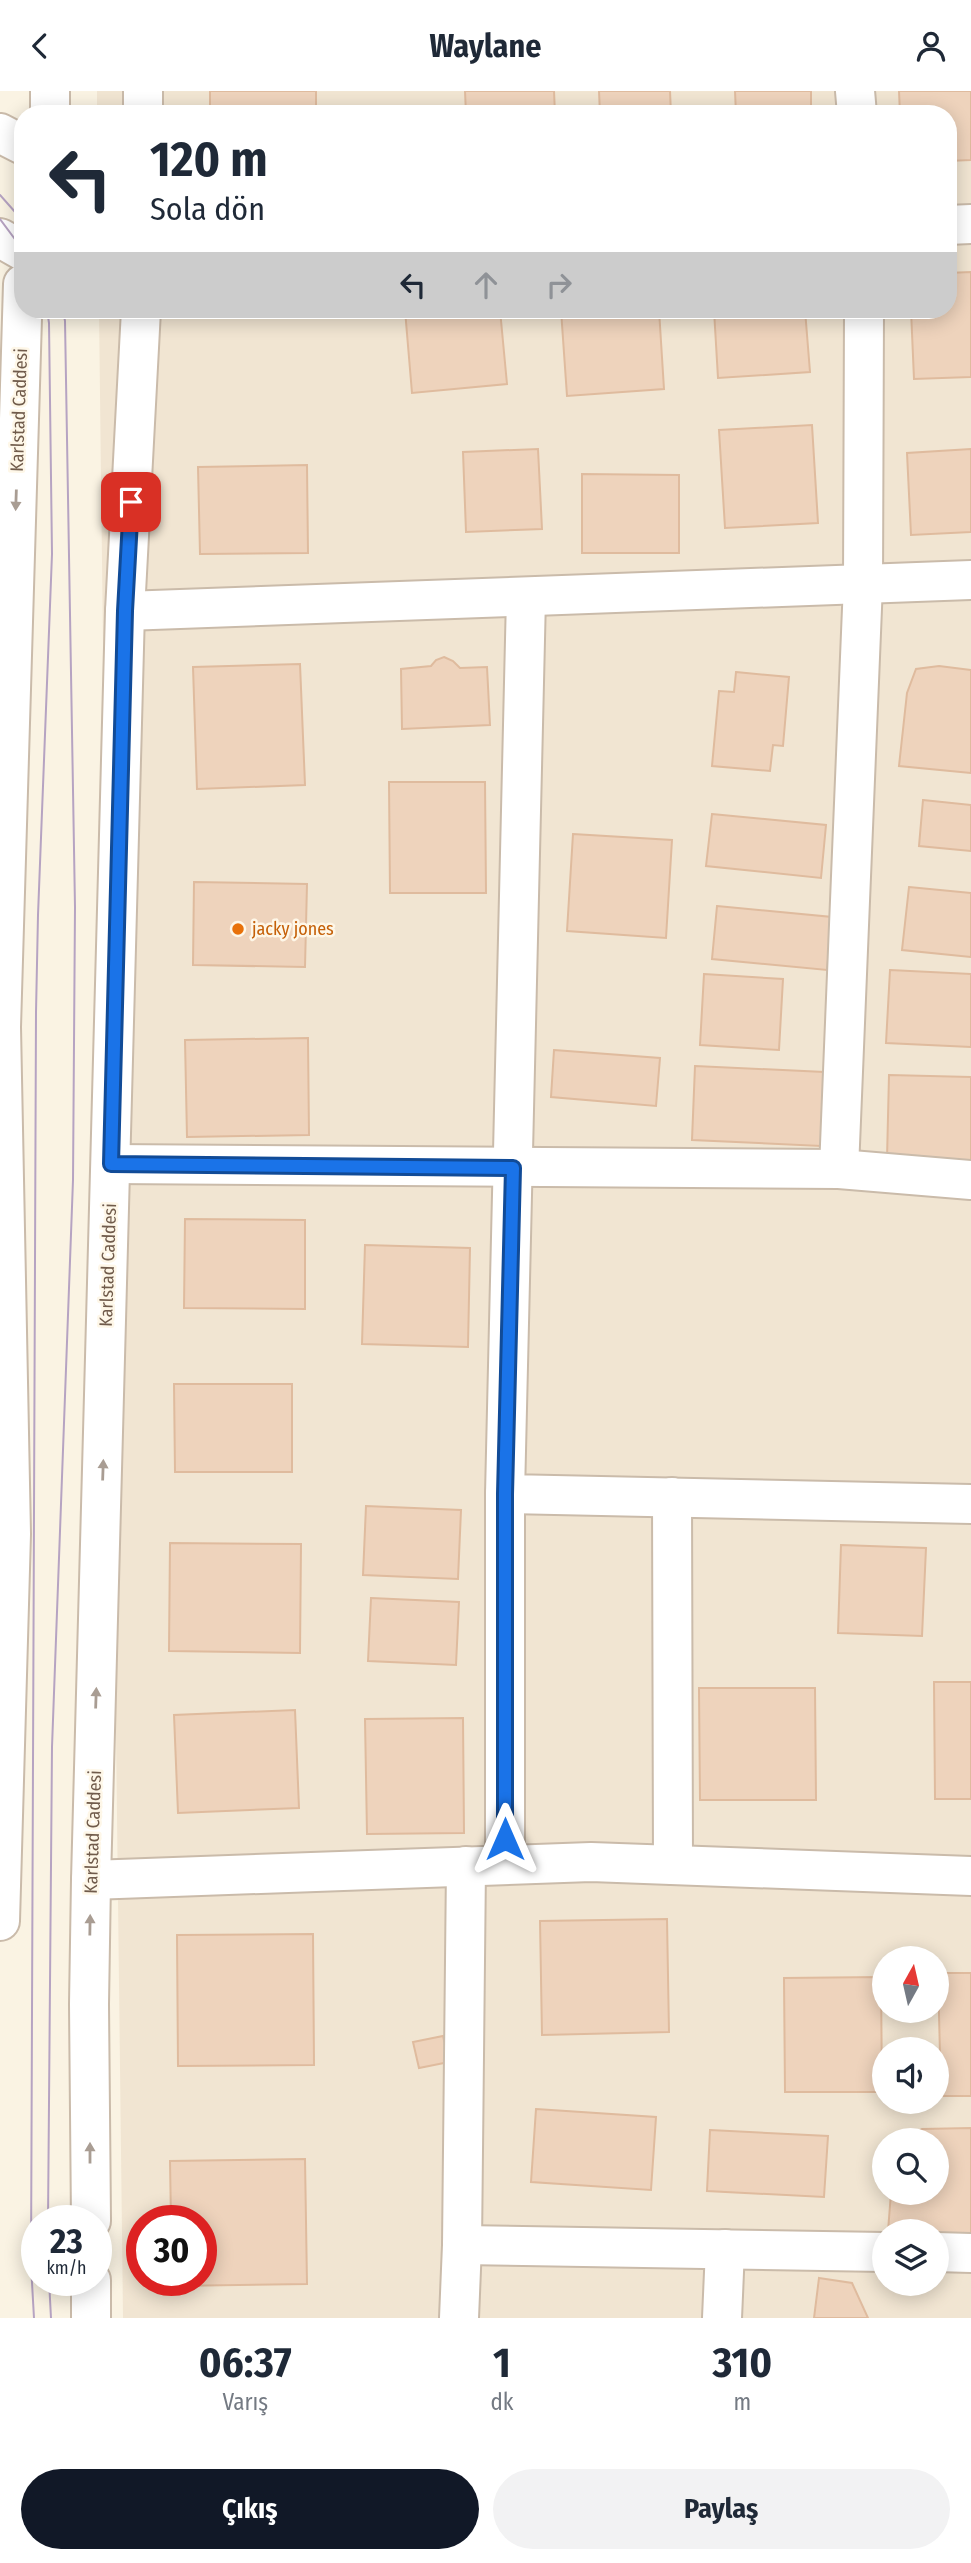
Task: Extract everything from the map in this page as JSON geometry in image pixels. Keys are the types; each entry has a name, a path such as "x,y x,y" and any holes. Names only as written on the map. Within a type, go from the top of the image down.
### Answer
{"street":[{"name":"Karlstad Caddesi","path":"0,1921 11,1534 1,1027 3,869 22,319"},
{"name":"Karlstad Caddesi","path":"91,2205 91,1880 125,611 141,319"},
{"path":"839,1169 863,584 864,319"},
{"path":"125,611 971,580"},
{"path":"505,1865 505,1494 526,597"},
{"path":"111,1164 839,1169 971,1180"},
{"path":"505,1494 971,1504"},
{"path":"672,1497 673,1865"},
{"path":"91,1880 591,1862 971,1876"},
{"path":"459,2318 466,1866"},
{"path":"462,2245 872,2252"},
{"path":"722,2318 725,2249"},
{"path":"949,2252 971,2253"},
{"path":"91,2296 91,2318"}],"shaded area":[{"path":"97,91 971,91 971,2318 123,2318 99,319 957,319 957,105 97,105"}],"building":[{"path":"210,91 316,91 316,105 210,105"},
{"path":"465,91 554,91 555,105 466,105"},
{"path":"599,91 670,91 671,105 600,105"},
{"path":"735,91 811,91 811,105 736,105"},
{"path":"899,91 971,91 971,160 957,161 957,105 900,105"},
{"path":"971,272 971,377 914,379 911,319 957,319 957,273"},
{"path":"406,319 501,319 507,384 412,393"},
{"path":"562,319 660,319 664,389 567,396"},
{"path":"715,319 806,319 810,372 718,378"},
{"path":"812,425 818,523 725,528 719,430"},
{"path":"538,449 542,529 466,532 463,452"},
{"path":"971,449 971,532 911,535 907,453"},
{"path":"307,465 308,553 200,554 198,467"},
{"path":"582,474 679,475 679,553 582,553"},
{"path":"444,657 460,668 487,667 490,725 402,729 401,669 431,666"},
{"path":"300,664 305,785 197,789 193,667"},
{"path":"939,666 971,670 971,773 899,766 907,693 916,669"},
{"path":"736,672 789,677 783,746 773,745 770,771 712,766 719,691 734,692"},
{"path":"389,782 485,782 486,893 390,893"},
{"path":"923,800 971,805 971,851 919,846"},
{"path":"712,814 826,825 821,878 706,866"},
{"path":"573,834 672,840 666,938 567,931"},
{"path":"194,882 307,884 305,967 193,965"},
{"path":"909,887 971,893 971,957 902,950"},
{"path":"717,906 832,917 827,970 712,959"},
{"path":"890,970 971,974 971,1047 886,1043"},
{"path":"704,974 783,979 779,1050 700,1045"},
{"path":"308,1038 309,1135 187,1137 185,1040"},
{"path":"554,1050 660,1058 656,1106 551,1097"},
{"path":"695,1066 824,1072 821,1146 692,1140"},
{"path":"889,1075 971,1077 971,1161 887,1159"},
{"path":"185,1219 305,1220 305,1309 184,1308"},
{"path":"365,1245 470,1248 468,1347 362,1344"},
{"path":"174,1384 292,1384 292,1472 175,1472"},
{"path":"366,1506 461,1510 458,1579 363,1575"},
{"path":"170,1543 301,1544 300,1653 169,1651"},
{"path":"841,1545 926,1548 922,1636 838,1633"},
{"path":"371,1598 459,1602 456,1665 368,1661"},
{"path":"934,1682 971,1682 971,1799 935,1799"},
{"path":"699,1688 815,1688 816,1800 700,1800"},
{"path":"295,1710 299,1808 178,1813 174,1715"},
{"path":"463,1718 464,1833 367,1834 365,1719"},
{"path":"667,1919 669,2032 542,2035 540,1921"},
{"path":"313,1934 314,2065 178,2066 177,1935"},
{"path":"949,1973 971,1973 971,2096 949,2096 949,2037 940,2037 939,2023 949,2023"},
{"path":"872,1977 872,2023 881,2023 882,2037 872,2037 872,2092 785,2092 784,1978"},
{"path":"443,2036 449,2062 419,2068 413,2042"},
{"path":"536,2109 656,2117 651,2190 531,2182"},
{"path":"949,2128 971,2128 971,2235 949,2234 949,2219 889,2219 890,2205 949,2205"},
{"path":"710,2130 828,2136 824,2197 707,2191"},
{"path":"305,2159 307,2284 217,2285 217,2205 171,2205 170,2161"},
{"path":"819,2278 852,2283 868,2318 814,2318"}],"tram line":[{"path":"0,195 14,211"},
{"path":"0,219 14,238"},
{"path":"34,2318 31,2265 36,1012 52,554 48,319"},
{"path":"48,2205 52,1747 73,1180 75,907 65,319"},
{"path":"50,2296 51,2318"}],"place":[{"name":"jacky jones","path":"238,929"}],"route":[{"path":"131,502 125,611 111,1164 513,1168 505,1494 505,1839"}]}
